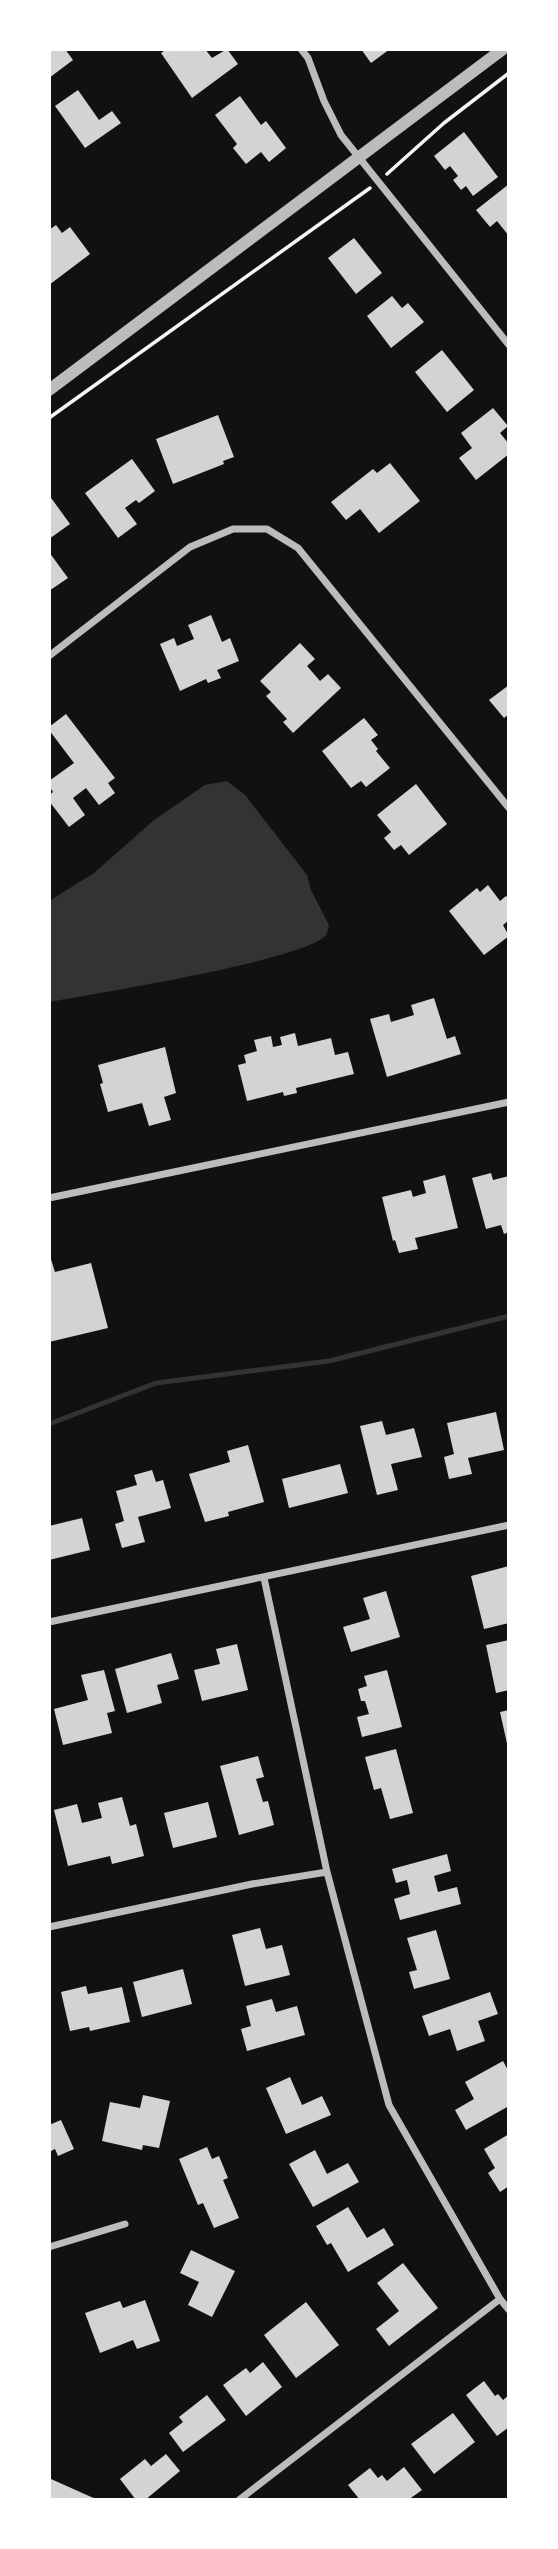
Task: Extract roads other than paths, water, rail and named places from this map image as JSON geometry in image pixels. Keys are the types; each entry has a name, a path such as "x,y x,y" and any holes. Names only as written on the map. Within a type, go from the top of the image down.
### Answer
{"street":[{"path":"301,49 341,135 509,345"},
{"path":"49,390 503,49"},
{"path":"49,656 190,547 233,529 267,529 298,548 509,808"},
{"path":"49,1198 509,1102"},
{"path":"49,1622 509,1525"},
{"path":"264,1578 327,1872 389,2105 500,2299 509,2310"},
{"path":"49,1927 252,1884 327,1872"},
{"path":"49,2247 125,2224"},
{"path":"239,2500 500,2299"}],"waterway":[{"path":"49,1424 156,1383 329,1361 509,1316"}]}
